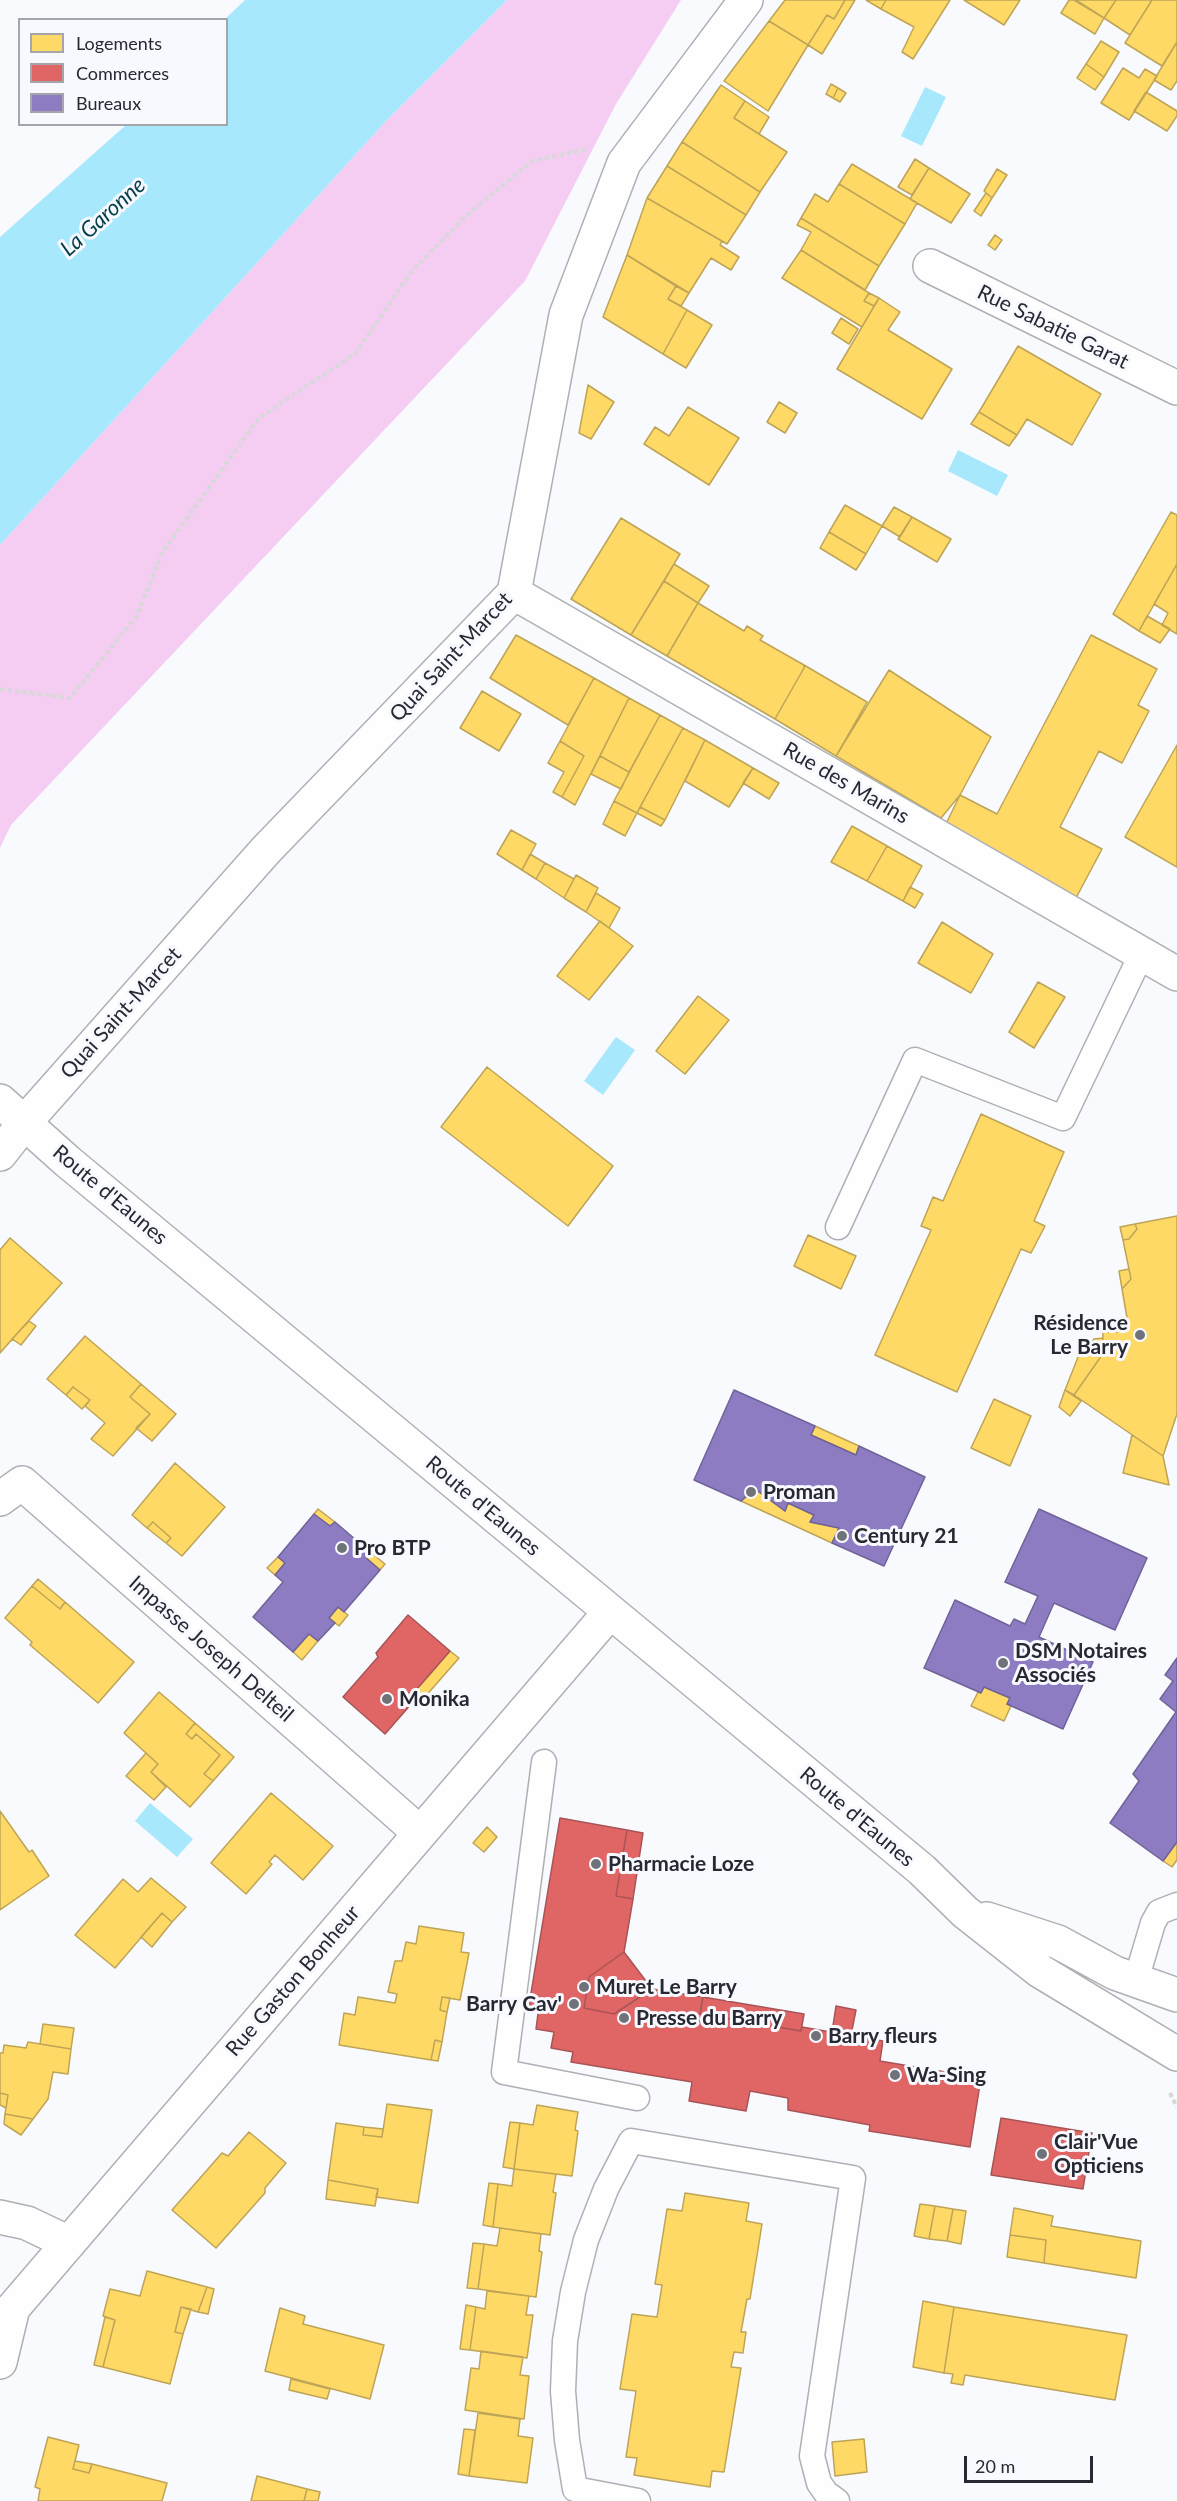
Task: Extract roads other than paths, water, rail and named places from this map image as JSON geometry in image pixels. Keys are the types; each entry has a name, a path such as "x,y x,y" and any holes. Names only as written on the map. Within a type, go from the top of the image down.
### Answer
{"street":[{"name":"Quai Saint-Marcet","path":"0,1154 25,1122 266,850 514,593 566,315 624,163 747,0"},
{"name":"Rue Sabatie Garat","path":"930,266 1177,388"},
{"name":"Rue des Marins","path":"514,593 1177,974"},
{"name":"Route d'Eaunes","path":"0,1101 67,1161 922,1870 965,1912 1040,1971 1177,2054"},
{"name":"Impasse Joseph Delteil","path":"0,1499 22,1483 420,1833"},
{"name":"Rue Gaston Bonheur","path":"0,2362 13,2308 610,1612"},
{"name":"Route d'Eaunes","path":"965,1912 1058,1942 1115,1973 1177,1995"},
{"path":"0,2217 27,2223 69,2243"}],"lane":[{"path":"838,1227 915,1059 1063,1118 1142,954"},
{"path":"544,1762 504,2072 637,2098"},
{"path":"1136,1980 1153,1923 1159,1912 1177,1905"},
{"path":"638,2501 575,2489 567,2440 563,2391 565,2341 573,2292 586,2240 606,2189 631,2141 853,2178 812,2456 819,2483 826,2493 837,2501"}],"water":[{"name":"La Garonne","path":"245,0 507,0 386,121 0,545 0,237 125,126 228,126 228,18 226,18"},
{"path":"925,87 946,97 922,146 901,136"},
{"path":"958,450 1008,475 997,496 948,471"},
{"path":"616,1037 635,1050 603,1095 584,1081"},
{"path":"150,1803 193,1839 177,1857 135,1821"}],"place":[{"name":"Résidence Le Barry","path":"1140,1335"},
{"name":"Proman","path":"751,1492"},
{"name":"Century 21","path":"842,1536"},
{"name":"Pro BTP","path":"342,1548"},
{"name":"DSM Notaires Associés","path":"1003,1663"},
{"name":"Monika","path":"387,1699"},
{"name":"Pharmacie Loze","path":"596,1864"},
{"name":"Muret Le Barry","path":"584,1987"},
{"name":"Barry Cav'","path":"574,2004"},
{"name":"Presse du Barry","path":"624,2018"},
{"name":"Barry fleurs","path":"816,2036"},
{"name":"Wa-Sing","path":"895,2075"},
{"name":"Clair'Vue Opticiens","path":"1042,2154"}]}
